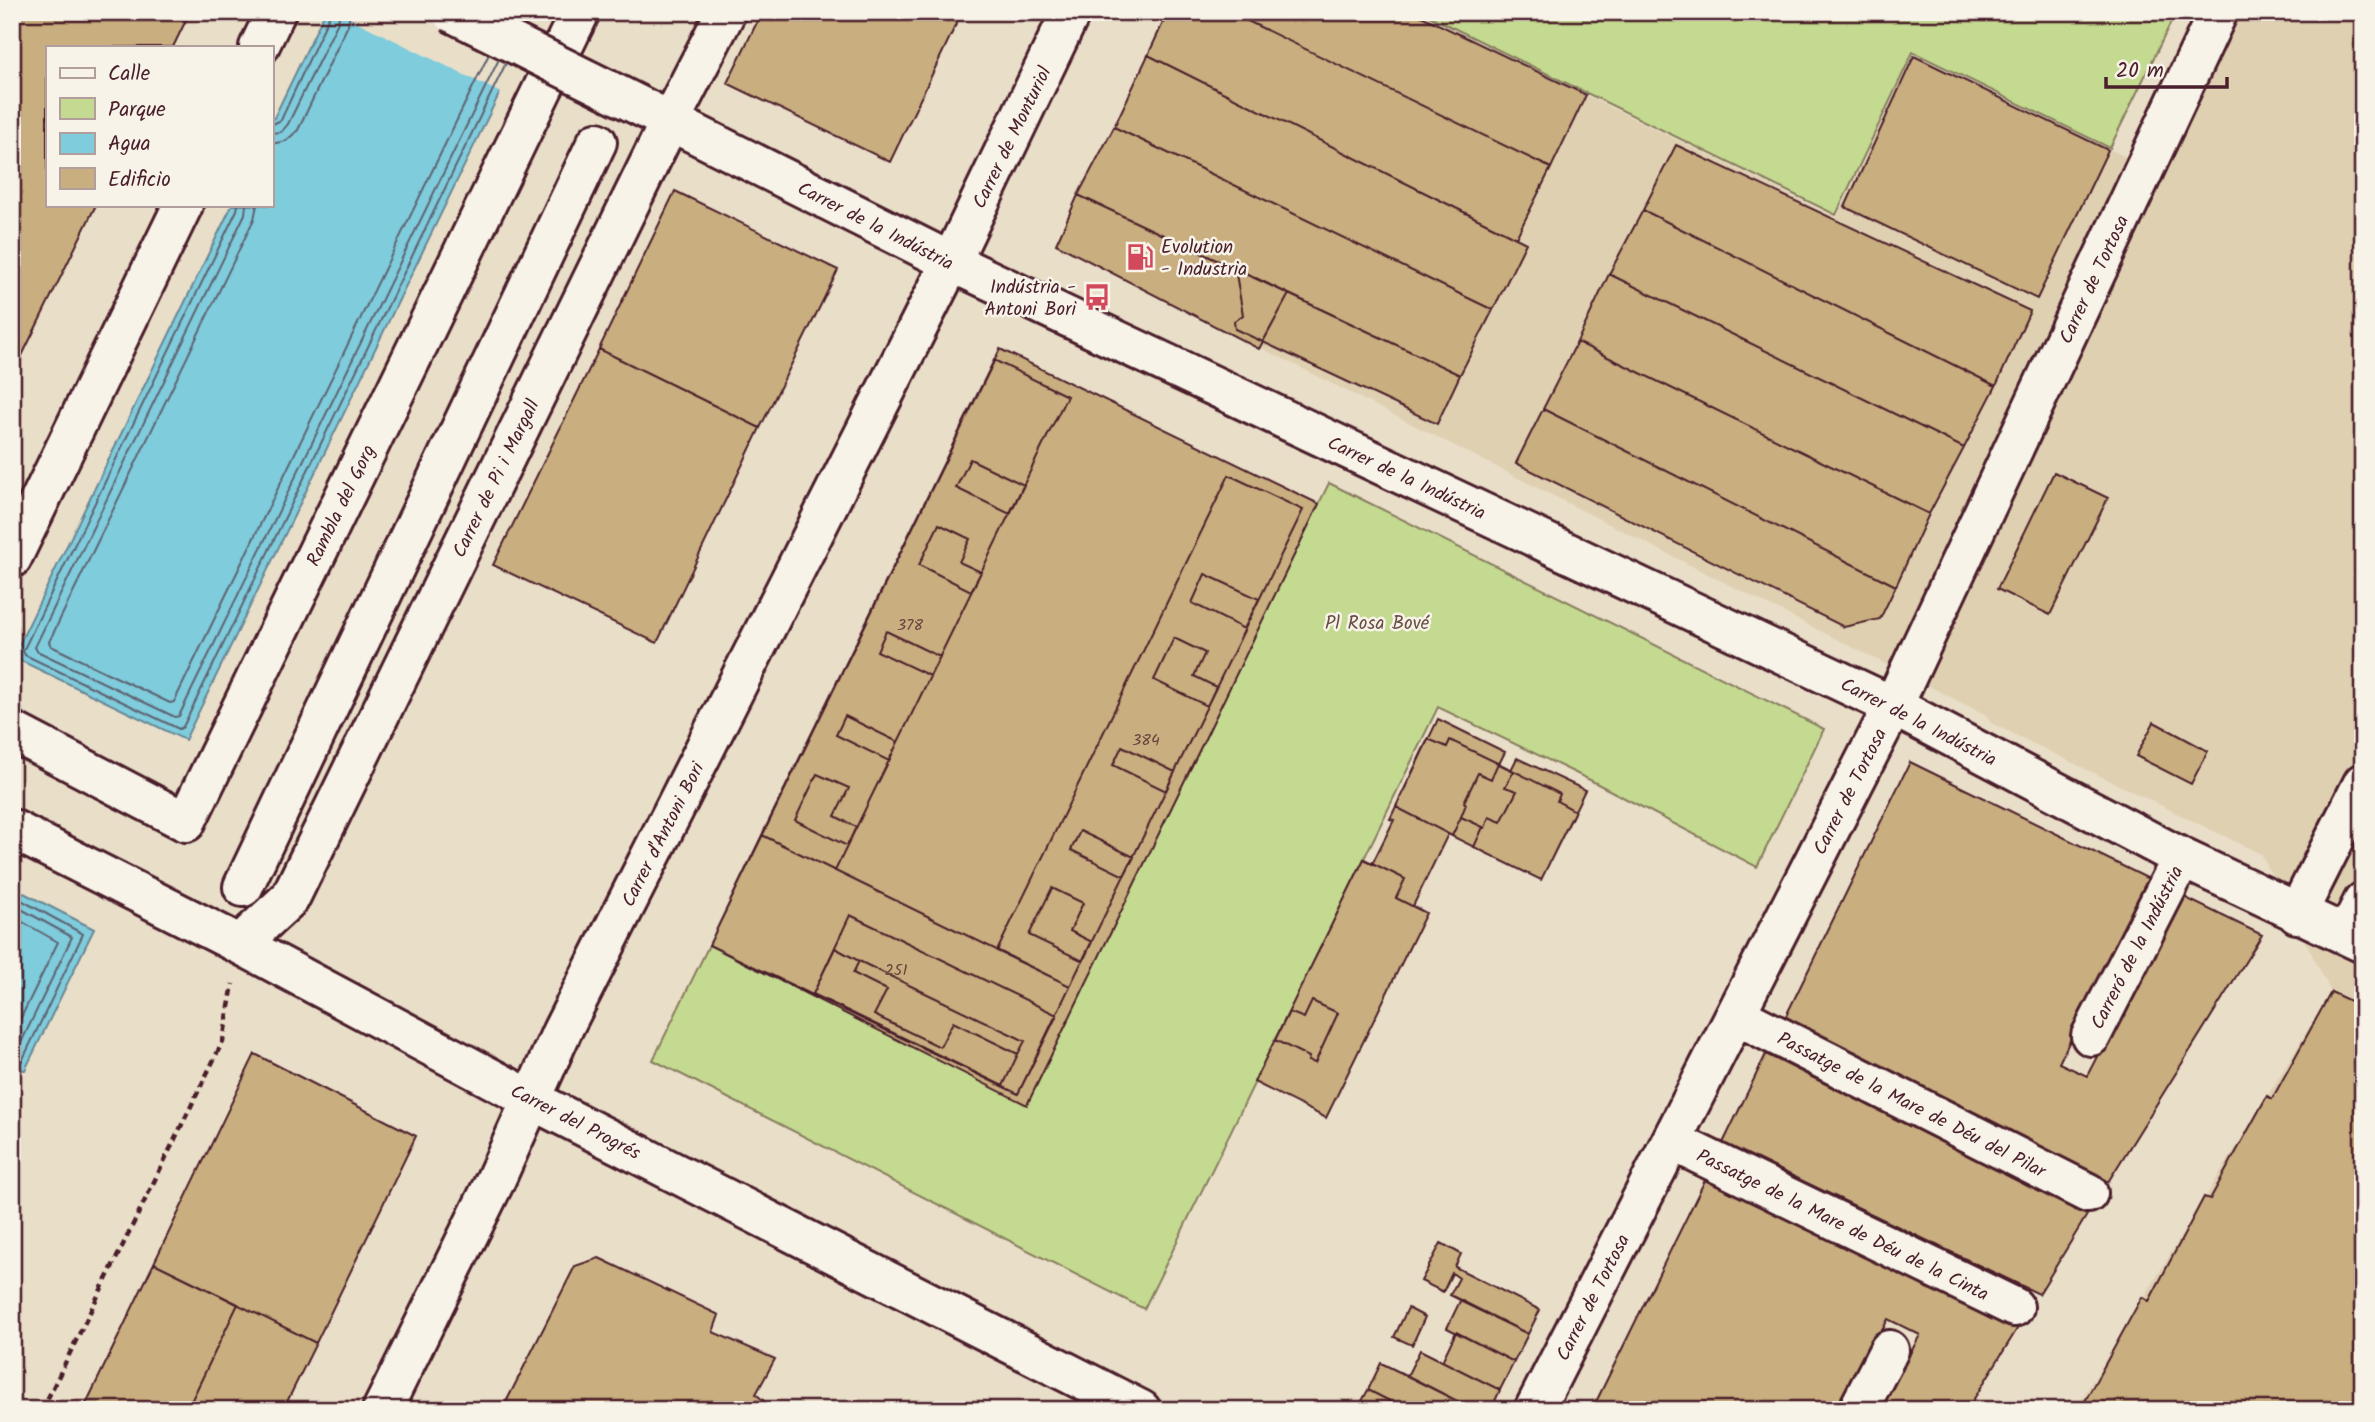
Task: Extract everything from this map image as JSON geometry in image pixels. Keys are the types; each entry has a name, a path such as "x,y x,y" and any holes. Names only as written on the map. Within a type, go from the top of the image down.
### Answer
{"street":[{"path":"259,46 276,12"},
{"name":"Carrer de la Indústria","path":"451,12 951,262 1893,706 2182,858 2297,914 2357,926"},
{"name":"Rambla del Gorg","path":"12,731 186,822 580,12"},
{"name":"Carrer de Pi i Margall","path":"252,933 290,898 670,121 726,12"},
{"name":"Carrer de Monturiol","path":"951,262 1071,12"},
{"name":"Carrer de Tortosa","path":"1534,1410 1893,706 2218,12"},
{"path":"243,887 597,142"},
{"path":"12,558 183,206"},
{"name":"Carrer d'Antoni Bori","path":"382,1410 495,1181 562,1031 951,262"},
{"path":"2297,914 2363,783"},
{"name":"Carrer del Progrés","path":"12,829 530,1098 1141,1410"},
{"name":"Carreró de la Indústria","path":"2091,1036 2182,858"},
{"name":"Passatge de la Mare de Déu del Pilar","path":"1736,1015 2088,1193"},
{"name":"Passatge de la Mare de Déu de la Cinta","path":"1672,1141 2014,1307"},
{"path":"1858,1410 1889,1350"}],"path":[{"path":"42,1410 223,1041 234,978"}],"shaded area":[{"path":"1169,12 1416,12 1837,218 1913,55 2151,169 2225,12 2363,12 2363,1410 2075,1410 2331,992 2261,854 1991,723 1986,715 1056,244"}],"green space":[{"path":"1421,12 2176,12 2110,148 1913,52 1836,215"},
{"name":"Pl Rosa Bové","path":"1329,483 1824,729 1757,867 1590,780 1438,707 1144,1309 653,1060 709,945 813,994 1027,1104"}],"water":[{"path":"325,12 539,12 185,740 13,657 232,206 273,206 273,120"},
{"path":"12,887 94,929 25,1070 12,1069"}],"pier":[{"path":"337,12 542,12 503,94"}],"building":[{"path":"12,12 190,12 173,46 46,46 46,206 96,206 12,376"},
{"path":"762,12 962,12 890,162 727,83"},
{"path":"1168,12 1229,12 1551,168 1516,238 1148,55"},
{"path":"1229,12 1413,12 1586,95 1551,168"},
{"path":"1148,55 1526,243 1493,310 1114,127"},
{"path":"1914,56 2108,150 2037,299 1845,207"},
{"path":"1114,127 1493,310 1460,375 1078,195"},
{"path":"1676,145 2030,311 1996,386 1643,210"},
{"path":"675,191 838,270 760,428 599,349"},
{"path":"1078,195 1289,294 1259,349 1056,244"},
{"path":"1643,210 1996,386 1964,448 1609,274"},
{"path":"1235,268 1289,294 1263,342 1235,329 1234,321 1243,315"},
{"path":"1609,274 1964,448 1929,514 1577,342"},
{"path":"1289,294 1460,375 1437,424 1263,342"},
{"path":"1577,342 1929,514 1896,586 1543,409"},
{"path":"599,349 760,428 657,643 493,565"},
{"path":"1000,349 1319,504 1027,1105 709,945"},
{"path":"994,360 1067,396 835,871 762,835"},
{"path":"1543,409 1896,586 1880,619 1844,627 1516,463"},
{"path":"970,459 1024,485 1010,514 956,488"},
{"path":"2054,472 2108,498 2050,615 1997,589"},
{"path":"1229,475 1303,510 1070,986 997,951"},
{"path":"939,524 970,539 959,562 981,572 971,591 919,565"},
{"path":"1205,574 1259,599 1244,629 1192,603"},
{"path":"886,631 940,657 930,676 877,651"},
{"path":"1174,638 1205,653 1194,676 1216,687 1207,706 1154,680"},
{"path":"845,716 898,742 889,761 836,735"},
{"path":"1438,719 1505,752 1499,764 1511,770 1517,758 1585,790 1541,880 1474,847 1483,827 1461,817 1452,836 1396,807"},
{"path":"2154,722 2208,751 2191,784 2136,756"},
{"path":"1428,739 1447,747 1450,740 1514,771 1560,794 1557,801 1575,811 1541,880 1448,834 1413,906 1426,913 1326,1118 1254,1082 1364,859 1372,864"},
{"path":"1122,746 1175,772 1166,791 1113,765"},
{"path":"1910,762 2149,879 2059,1063 2087,1076 2180,895 2262,935 2108,1182 1782,1024"},
{"path":"1498,763 1514,771 1505,787 1517,791 1501,822 1489,817 1485,828 1461,817 1466,804 1464,802 1478,773 1491,779"},
{"path":"817,774 849,788 835,816 856,827 847,846 795,820"},
{"path":"1080,831 1134,857 1124,876 1071,850"},
{"path":"762,835 1070,986 1018,1094 709,945"},
{"path":"1364,859 1405,879 1396,898 1426,913 1326,1118 1254,1082"},
{"path":"1052,888 1083,903 1070,931 1092,942 1083,961 1029,935"},
{"path":"850,915 1057,1015 1018,1094 813,994"},
{"path":"835,948 859,961 853,973 887,990 874,1015 940,1047 953,1022 1018,1054 1003,1086 813,994"},
{"path":"859,961 1025,1041 1018,1054 953,1022 940,1047 874,1015 887,990 853,973"},
{"path":"2331,992 2363,1007 2363,1410 2080,1410 2142,1297 2149,1301 2204,1197 2210,1199 2267,1096 2272,1099"},
{"path":"1312,1001 1338,1013 1315,1063 1308,1061 1309,1057 1275,1040 1289,1012 1304,1018"},
{"path":"255,1054 416,1136 316,1343 154,1263"},
{"path":"1766,1054 2087,1215 2039,1294 1723,1143"},
{"path":"1707,1176 2019,1326 1967,1410 1880,1410 1920,1335 1888,1319 1841,1410 1592,1410"},
{"path":"1441,1243 1461,1254 1455,1267 1540,1310 1528,1334 1450,1295 1459,1278 1452,1273 1443,1292 1421,1281"},
{"path":"599,1258 719,1315 713,1332 775,1359 756,1394 774,1410 502,1410 575,1266"},
{"path":"154,1263 316,1343 283,1410 83,1410"},
{"path":"154,1263 238,1304 187,1410 83,1410"},
{"path":"1460,1301 1528,1334 1514,1362 1447,1328"},
{"path":"1408,1308 1425,1317 1412,1345 1394,1337"},
{"path":"1456,1332 1514,1362 1500,1390 1442,1361"},
{"path":"1420,1350 1500,1390 1491,1410 1475,1410 1407,1376"},
{"path":"1381,1363 1475,1410 1407,1410 1368,1390"},
{"path":"1368,1390 1404,1408 1407,1410 1357,1410"}],"place":[{"name":"Evolution - Industria","path":"1140,257"},
{"name":"Indústria - Antoni Bori","path":"1097,297"}]}
